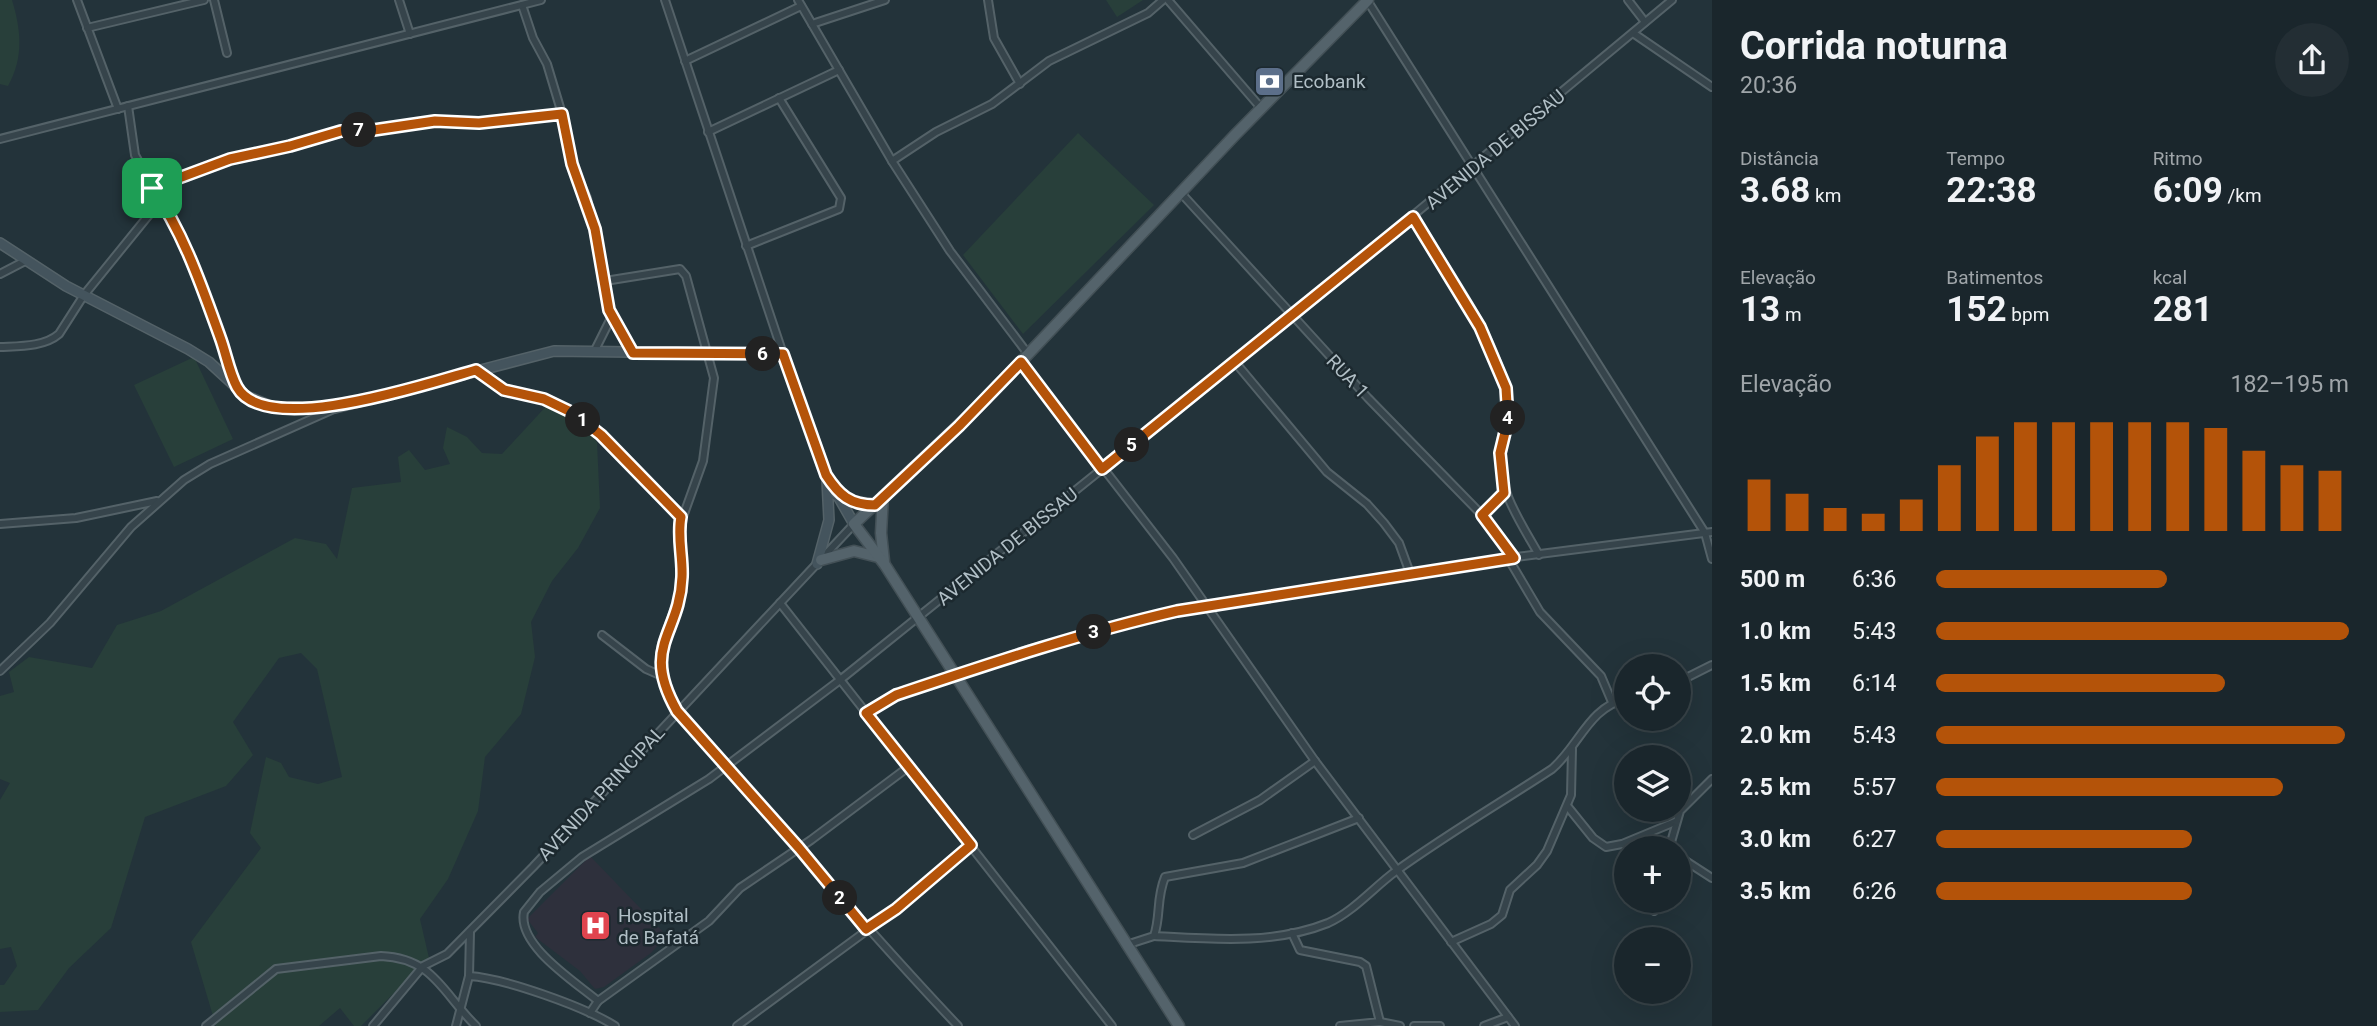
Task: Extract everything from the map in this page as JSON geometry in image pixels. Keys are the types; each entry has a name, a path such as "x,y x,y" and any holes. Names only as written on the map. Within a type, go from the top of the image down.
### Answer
{"main road":[{"path":"1179,1026 882,561 854,524 951,434 1261,108 1368,0"},
{"path":"836,493 850,501 875,505"},
{"path":"882,561 883,496"},
{"path":"819,562 854,551 882,561"}],"street":[{"path":"77,0 118,109"},
{"path":"87,28 204,0"},
{"path":"214,0 227,53"},
{"path":"399,0 410,34"},
{"path":"0,139 541,0"},
{"path":"665,0 826,475 854,524"},
{"path":"812,24 885,0"},
{"path":"988,0 995,38 1020,84"},
{"path":"892,161 936,132 992,104 1049,61 1148,13 1166,0 1261,108"},
{"path":"1368,0 1709,532 1712,559"},
{"path":"1628,0 1645,22"},
{"name":"AVENIDA DE BISSAU","path":"598,1001 533,945 525,932 524,912 540,892 582,857 650,817 726,766 840,680 1292,316 1672,0"},
{"path":"685,61 799,3 892,161 950,251 1102,469 1173,558 1315,761 1515,1026"},
{"path":"522,5 533,38 547,64 562,114 572,164 595,229 611,318 633,353"},
{"path":"1633,33 1712,87"},
{"path":"708,132 839,70"},
{"path":"747,246 822,219 839,209 842,204 815,152 779,98"},
{"path":"128,106 135,156 161,200 213,317 238,389"},
{"path":"152,188 230,159 341,131 367,131 435,121 479,123 562,114"},
{"name":"RUA 1","path":"1181,193 1292,316 1482,515 1511,558 1540,612 1601,676 1612,702"},
{"path":"0,347 54,339 85,295 161,200"},
{"path":"1413,217 1480,327 1506,388 1508,420 1500,453 1504,493 1539,555"},
{"path":"0,243 25,261 85,295 199,355 257,402 273,407 335,408"},
{"path":"0,274 25,261"},
{"path":"605,281 680,269 687,276 714,378 707,440 697,481 681,517 680,594 661,647 662,676 677,711 799,848 866,929 958,1026"},
{"path":"594,352 611,318"},
{"path":"0,671 50,623 118,541 160,500 210,464 335,408 554,351 783,354"},
{"path":"1235,362 1327,472 1367,504 1384,523 1399,542 1411,576"},
{"path":"476,370 504,390 544,399 573,413 601,435 681,517"},
{"path":"819,562 829,520 826,475"},
{"path":"1482,515 1504,493"},
{"path":"0,524 76,518 160,500"},
{"name":"AVENIDA PRINCIPAL","path":"373,1026 423,966 447,954 576,822 854,524"},
{"path":"866,713 896,695 1030,649 1129,622 1511,558 1709,532"},
{"path":"780,603 1112,1026"},
{"path":"602,635 646,669 662,676"},
{"path":"1691,676 1712,665"},
{"path":"1126,945 1154,936 1229,939 1292,933 1338,917 1397,870 1552,769 1572,750 1597,712 1612,702"},
{"path":"1451,942 1492,924 1502,915 1510,890 1537,865 1568,807 1573,780 1572,750"},
{"path":"1193,835 1242,810 1315,761"},
{"path":"590,1013 598,1001 709,921 740,888 907,768"},
{"path":"1691,798 1712,779"},
{"path":"1568,807 1593,838 1606,847 1622,844 1675,822"},
{"path":"1154,936 1158,921 1158,890 1165,877 1243,863 1359,818"},
{"path":"1672,836 1675,822"},
{"path":"737,1026 896,909 971,845"},
{"path":"1691,864 1712,878"},
{"path":"456,1026 469,976 470,931"},
{"path":"1292,933 1300,950 1343,958 1366,966 1380,1022"},
{"path":"206,1026 276,968 381,956 396,956 423,966 443,986 461,1012 477,1026"},
{"path":"469,976 492,978 590,1013 615,1026"},
{"path":"1484,1026 1508,1017"},
{"path":"1340,1026 1380,1022 1400,1026"},
{"path":"1414,1026 1440,1026"}],"shaded area":[{"name":"Hospital de Bafatá","path":"590,856 667,936 651,953 604,987 595,989 580,971 535,937 538,933 527,919"}],"green space":[{"path":"0,0 12,0 19,33 17,65 8,86 0,84"},
{"path":"1106,0 1143,0 1117,17"},
{"path":"1078,133 1154,205 1023,334 963,255"},
{"path":"194,357 233,439 174,467 134,385"},
{"path":"551,401 570,414 597,442 600,508 578,548 552,581 531,622 535,657 521,714 485,757 478,811 448,879 420,919 429,958 361,1026 354,1026 340,1008 319,1026 216,1026 191,942 261,848 250,833 266,757 281,763 289,777 318,784 342,777 317,669 301,653 279,658 233,722 253,755 226,786 145,817 111,928 69,968 38,1010 0,1012 0,985 4,985 17,966 11,947 0,949 0,800 10,783 0,779 0,696 14,692 9,672 29,657 92,668 117,625 161,611 295,538 326,544 337,559 352,488 401,482 398,457 409,450 425,470 450,464 443,448 447,427 467,437 482,453 502,454"}],"place":[{"name":"Ecobank","path":"1270,81"},
{"name":"Hospital de Bafatá","path":"595,926"}],"route":[{"path":"562,114 572,164 587,198 595,229 611,318 633,353 783,354 826,475 836,493 850,501 869,505 875,505 926,458 1021,362 1102,469 1413,217 1480,327 1506,388 1508,420 1500,453 1504,493 1482,515 1514,558 1177,611 1030,649 896,695 878,705 866,713 907,768 971,845 896,909 866,929 799,848 677,711 668,696 660,663 661,647 677,609 680,594 681,517 670,509 640,474 624,461 601,435 573,413 544,399 504,390 476,370 335,408 273,407 246,396 238,389 213,317 177,231 152,188 230,159 352,129 367,131 435,121 479,123 562,114"}]}
